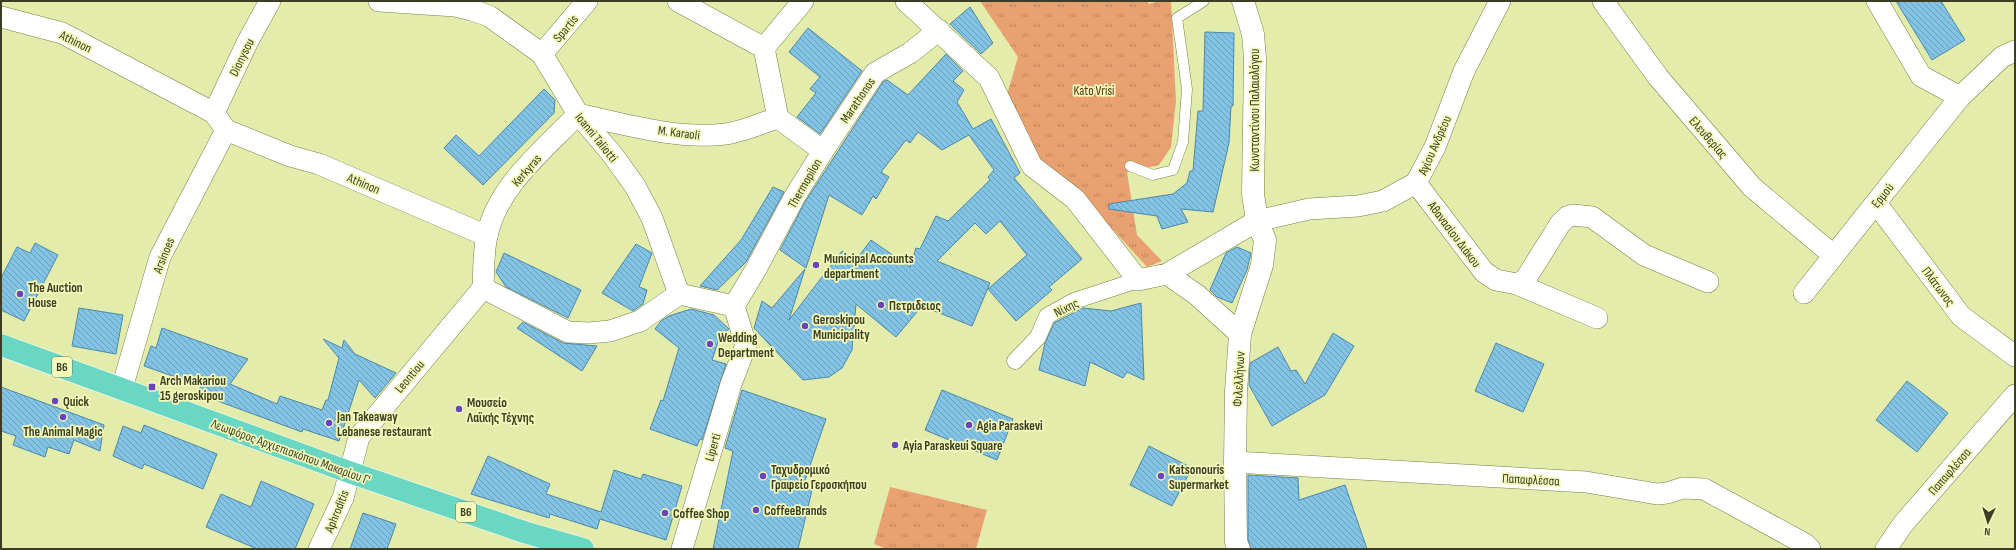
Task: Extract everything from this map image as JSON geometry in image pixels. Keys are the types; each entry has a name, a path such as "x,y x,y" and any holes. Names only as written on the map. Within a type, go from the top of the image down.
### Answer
{"main road":[{"name":"Λεωφόρος Αρχιεπισκόπου Μακαρίου Γ'","path":"1,345 349,472 524,532 584,549"}],"street":[{"name":"Dionysou","path":"220,121 247,43 270,1"},
{"name":"Ioanni Taliotti","path":"379,1 455,6 478,12 489,16 542,54 578,114 612,154 635,186 652,218 679,294"},
{"name":"Spartis","path":"542,54 587,1"},
{"path":"678,1 764,48"},
{"path":"764,48 803,1"},
{"path":"906,1 989,78 1032,166 1075,199 1138,280"},
{"name":"Κωνσταντίνου Παλαιολόγου","path":"1243,1 1253,34 1255,59 1252,194 1257,221"},
{"name":"Αγίου Ανδρέου","path":"1138,280 1167,274 1257,221 1309,209 1358,206 1383,201 1416,183 1435,147 1464,71 1500,1"},
{"name":"Ελευθερίας","path":"1603,1 1658,77 1752,187 1833,256"},
{"path":"1877,1 1922,76 1960,97"},
{"name":"Athinon","path":"1,17 62,33 220,121 290,156 319,164 487,236"},
{"name":"Marathonos","path":"823,151 875,73 910,53 939,30"},
{"path":"764,48 778,118"},
{"name":"Ερμού","path":"1804,293 1960,97 2002,58 2015,51"},
{"name":"M. Karaoli","path":"578,114 660,130 707,135 726,134 778,118"},
{"name":"Kerkyras","path":"487,236 496,210 510,188 527,166 578,114"},
{"name":"Thermopilon","path":"734,306 756,269 795,196 823,151 778,118"},
{"name":"Arsinoes","path":"122,388 160,257 220,121"},
{"name":"Αθανασίου Διάκου","path":"1416,183 1484,272 1496,280 1517,284 1597,318"},
{"name":"Πλάτωνος","path":"1876,204 1961,316 2011,345"},
{"path":"1517,284 1525,280 1560,224 1566,218 1582,215 1592,217 1644,255 1708,282"},
{"name":"Φιλελλήνων","path":"1238,546 1235,462 1236,391 1240,334 1264,256 1265,240 1257,221"},
{"path":"487,236 483,288 568,332 589,333 610,331 640,321 679,294 734,306"},
{"path":"1167,274 1197,295 1240,334"},
{"name":"Νίκης","path":"1015,361 1038,337 1047,316 1074,301 1138,280"},
{"name":"Leontiou","path":"349,472 359,437 483,288"},
{"name":"Liperti","path":"682,549 731,384 746,345 734,306"},
{"name":"Παπαφλέσσα","path":"1886,549 1903,524 2015,395"},
{"name":"Παπαφλέσσα","path":"1235,462 1586,482 1657,494 1694,487 1704,489 1805,544 1810,549"},
{"name":"Aphroditis","path":"319,549 344,498 349,472"}],"lane":[{"path":"1130,166 1153,175 1173,170 1183,142 1187,89 1177,18 1204,1"}],"green space":[{"name":"Kato Vrisi","path":"980,1 1148,1 1149,4 1159,1 1171,1 1176,101 1171,147 1159,165 1127,172 1137,235 1162,261 1147,267 1077,190 1044,170 1006,98 1018,57"},
{"path":"890,487 987,510 976,549 887,549 874,544"}],"building":[{"path":"1896,1 1941,1 1965,40 1932,60"},
{"path":"970,7 993,43 981,54 950,24"},
{"path":"808,28 862,71 820,134 797,117 816,93 810,89 820,77 789,52"},
{"path":"1205,32 1234,33 1233,106 1231,106 1229,143 1213,212 1181,209 1188,222 1162,229 1157,216 1109,209 1109,204 1173,194 1187,183 1190,171 1193,171 1198,111 1203,111"},
{"path":"946,54 963,71 953,81 964,90 957,102 973,129 991,119 1020,173 1014,178 1082,259 1049,287 1052,290 1016,321 988,289 1027,255 1000,221 986,234 975,223 937,261 990,283 972,326 922,306 896,337 856,304 852,350 842,368 829,377 803,380 754,328 762,301 772,308 805,269 789,320 842,251 856,260 871,240 910,267 916,248 920,249 936,216 948,221 990,180 988,177 994,170 969,135 942,150 918,132 910,143 906,140 881,172 889,177 876,199 873,196 862,215 829,195 806,268 780,250 805,202 883,82 887,80 908,95"},
{"path":"544,89 555,100 554,113 483,185 444,148 456,135 479,156"},
{"path":"773,187 784,192 746,262 717,290 700,286 741,240"},
{"name":"The Auction House","path":"35,243 58,255 24,321 1,310 1,278 17,247 30,253"},
{"path":"636,244 652,253 639,287 647,290 643,304 633,311 602,293"},
{"path":"1237,247 1251,253 1247,270 1232,303 1217,297 1210,290 1226,253"},
{"path":"504,253 581,290 568,318 506,287 496,272"},
{"path":"1141,303 1144,380 1127,372 1123,378 1090,362 1085,386 1039,370 1045,343 1054,323 1083,308 1111,311"},
{"path":"79,308 123,315 116,354 72,346"},
{"path":"691,309 714,315 729,329 720,336 712,360 726,364 702,440 700,439 697,446 650,429 661,400 663,401 679,348 655,329 661,321 669,316"},
{"path":"523,322 563,343 597,346 582,371 517,328"},
{"path":"162,328 248,359 230,384 277,404 280,396 322,410 326,400 328,400 339,358 323,339 342,348 344,340 355,354 396,373 375,398 359,380 339,441 303,429 302,432 197,393 201,386 144,366 151,346 156,348"},
{"path":"1333,333 1354,346 1325,395 1272,426 1249,385 1250,363 1278,347 1291,371 1296,370 1305,384"},
{"path":"1496,343 1544,364 1523,412 1475,391"},
{"path":"1907,381 1948,413 1917,452 1876,420"},
{"path":"1,387 104,425 100,451 74,440 69,454 48,447 45,457 13,445 16,436 1,431"},
{"path":"742,390 826,419 804,483 813,486 798,549 713,549 733,451 725,448"},
{"name":"Agia Paraskevi","path":"942,390 1013,419 997,460 925,430"},
{"path":"144,425 217,454 203,489 144,464 142,469 113,456 123,426 141,433"},
{"name":"Katsonouris Supermarket","path":"1149,446 1192,468 1172,506 1130,485"},
{"path":"488,456 550,484 546,494 601,512 614,470 641,479 643,474 682,486 666,540 600,519 597,529 550,514 549,518 471,494"},
{"path":"1248,475 1298,478 1299,500 1345,485 1367,549 1251,549 1248,539"},
{"path":"261,481 314,504 295,549 257,549 206,527 221,494 251,507"},
{"path":"363,513 396,524 387,549 350,549"}],"place":[{"name":"Municipal Accounts department","path":"816,265"},
{"name":"The Auction House","path":"20,294"},
{"name":"Πετριδειος","path":"881,305"},
{"name":"Geroskipou Municipality","path":"805,326"},
{"name":"Wedding Department","path":"710,344"},
{"name":"Arch Makariou 15 geroskipou","path":"152,387"},
{"name":"Quick","path":"55,401"},
{"name":"Μουσείο Λαϊκής Τέχνης","path":"459,409"},
{"name":"The Animal Magic","path":"63,417"},
{"name":"Jan Takeaway Lebanese restaurant","path":"329,423"},
{"name":"Agia Paraskevi","path":"969,425"},
{"name":"Ayia Paraskeui Square","path":"895,445"},
{"name":"Ταχυδρομικό Γραφείο Γεροσκήπου","path":"763,476"},
{"name":"Katsonouris Supermarket","path":"1161,476"},
{"name":"CoffeeBrands","path":"756,510"},
{"name":"Coffee Shop","path":"665,513"}]}
